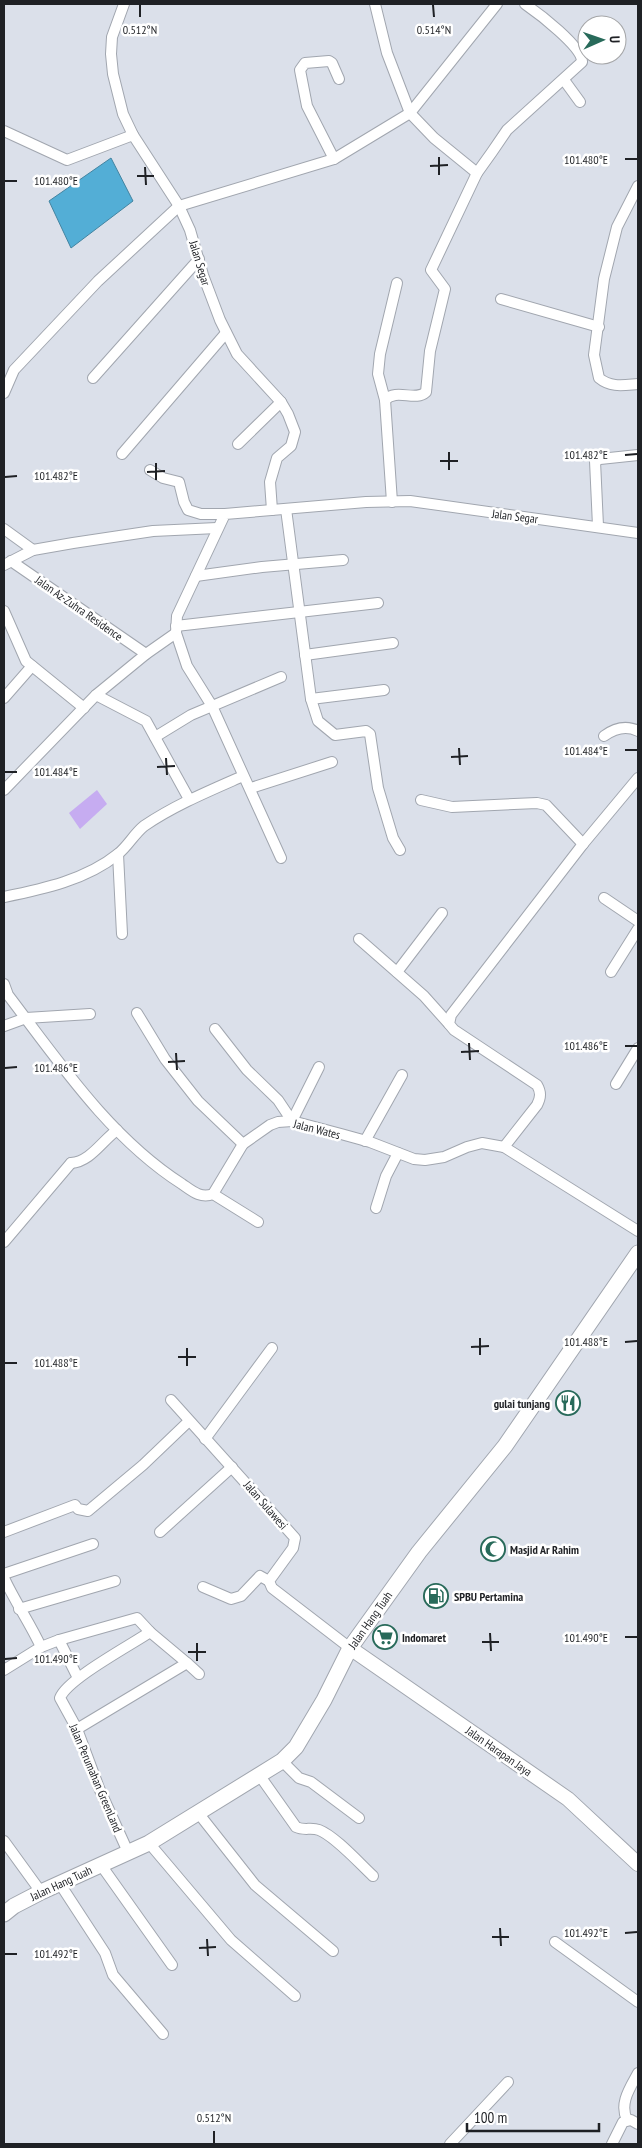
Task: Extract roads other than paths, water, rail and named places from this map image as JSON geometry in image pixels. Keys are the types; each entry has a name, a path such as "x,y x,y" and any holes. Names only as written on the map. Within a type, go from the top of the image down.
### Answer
{"main road":[{"name":"Jalan Hang Tuah","path":"4,1914 14,1906 40,1892 149,1843 260,1776 282,1761 296,1747 319,1708 350,1648 419,1552 505,1446 638,1253"}],"street":[{"name":"Jalan Segar","path":"124,4 112,37 112,74 123,114 133,135 179,206 190,230 203,275 226,333 237,354 281,402 295,432 290,446 277,458 270,482 272,510"},
{"path":"375,4 387,53 410,113 434,138 477,174"},
{"path":"4,393 14,370 98,281 179,206 334,159 410,113 497,4"},
{"path":"385,400 394,394 420,396 426,392 430,351 445,290 431,270 477,174 507,130 581,64 582,58 580,54 551,24 526,4"},
{"path":"334,159 307,106 300,70 305,63 329,61 332,63 339,79"},
{"path":"564,80 580,102"},
{"path":"4,131 67,160 133,135"},
{"path":"638,186 617,226 612,243 604,279 594,355 599,378 611,386 638,384"},
{"path":"93,378 199,259"},
{"path":"392,502 385,400 378,374 379,360 397,282"},
{"path":"501,299 599,327"},
{"path":"122,454 226,333"},
{"path":"238,444 281,402"},
{"path":"598,526 594,461 638,455"},
{"name":"Jalan Segar","path":"150,470 163,478 179,482 188,510 201,514 410,501 638,533"},
{"path":"286,509 311,699 318,721 330,733 342,735 366,730 370,734 378,788 393,838 400,850"},
{"path":"225,514 177,616 176,629 187,666 212,706 243,776 251,788 281,858"},
{"path":"8,563 33,550 153,531 217,528"},
{"path":"4,529 33,550"},
{"path":"196,576 343,560"},
{"name":"Jalan Az-Zuhra Residence","path":"8,563 146,654"},
{"path":"4,790 96,695 176,629 299,611 378,604"},
{"path":"4,611 26,661 84,708"},
{"path":"305,655 393,643"},
{"path":"4,698 32,666"},
{"path":"155,737 191,715 281,678"},
{"path":"311,699 384,690"},
{"path":"96,695 146,721 189,799"},
{"path":"604,736 617,728 628,727 638,731"},
{"path":"251,788 332,762"},
{"path":"4,897 34,891 78,878 118,854 142,827 189,799 243,776"},
{"path":"449,1024 451,1015 583,844 638,778"},
{"path":"421,800 452,808 537,803 546,805 583,844"},
{"path":"118,854 122,934"},
{"path":"604,898 638,921"},
{"path":"397,972 442,913"},
{"path":"612,972 638,929"},
{"path":"359,939 424,996 454,1030 537,1085 540,1089 541,1098 504,1148"},
{"path":"4,984 6,995 117,1130 168,1175 199,1195 213,1194 258,1222"},
{"path":"137,1013 165,1059 198,1101 243,1144"},
{"path":"4,1026 26,1018 90,1014"},
{"path":"215,1029 246,1070 278,1100 292,1121 319,1068"},
{"path":"616,1084 638,1048"},
{"path":"365,1141 402,1075"},
{"name":"Jalan Wates","path":"213,1194 243,1144 270,1125 292,1121 365,1141 414,1159 425,1160 444,1157 482,1143 504,1148 638,1231"},
{"path":"4,1242 68,1159 78,1162 86,1158 117,1130"},
{"path":"376,1208 386,1176 398,1153"},
{"path":"205,1439 272,1348"},
{"name":"Jalan Sulawesi","path":"172,1400 295,1538 293,1548 269,1581"},
{"path":"4,1532 75,1505 78,1509 88,1511 143,1465 189,1421"},
{"path":"160,1532 232,1467"},
{"path":"41,1647 32,1628 19,1609 4,1576 93,1544"},
{"path":"202,1587 231,1599 241,1596 260,1576 269,1581 272,1588 350,1648"},
{"path":"19,1609 115,1581"},
{"path":"4,1670 41,1647 137,1618 150,1632 199,1674"},
{"name":"Jalan Perumahan GreenLand","path":"128,1852 99,1788 77,1729 60,1698 62,1693 78,1678 150,1632"},
{"path":"59,1640 78,1678"},
{"name":"Jalan Harapan Jaya","path":"350,1648 568,1799 638,1864"},
{"path":"77,1729 187,1663"},
{"path":"282,1761 299,1778 311,1782 359,1818"},
{"path":"260,1776 296,1827 301,1830 315,1829 327,1834 373,1876"},
{"path":"199,1814 255,1885 332,1951"},
{"path":"4,1841 40,1892"},
{"path":"149,1843 231,1940 295,1996"},
{"path":"101,1865 172,1965"},
{"path":"60,1884 105,1953 113,1975 163,2034"},
{"path":"555,1942 638,2002"},
{"path":"638,2073 625,2099 624,2114 628,2120 638,2124"},
{"path":"450,2144 508,2082"},
{"path":"612,2144 622,2123 628,2120"}],"water":[{"path":"111,158 133,201 71,248 49,201"}],"place":[{"name":"gulai tunjang","path":"568,1403"},
{"name":"Masjid Ar Rahim","path":"493,1549"},
{"name":"SPBU Pertamina","path":"436,1596"},
{"name":"Indomaret","path":"385,1637"}]}
